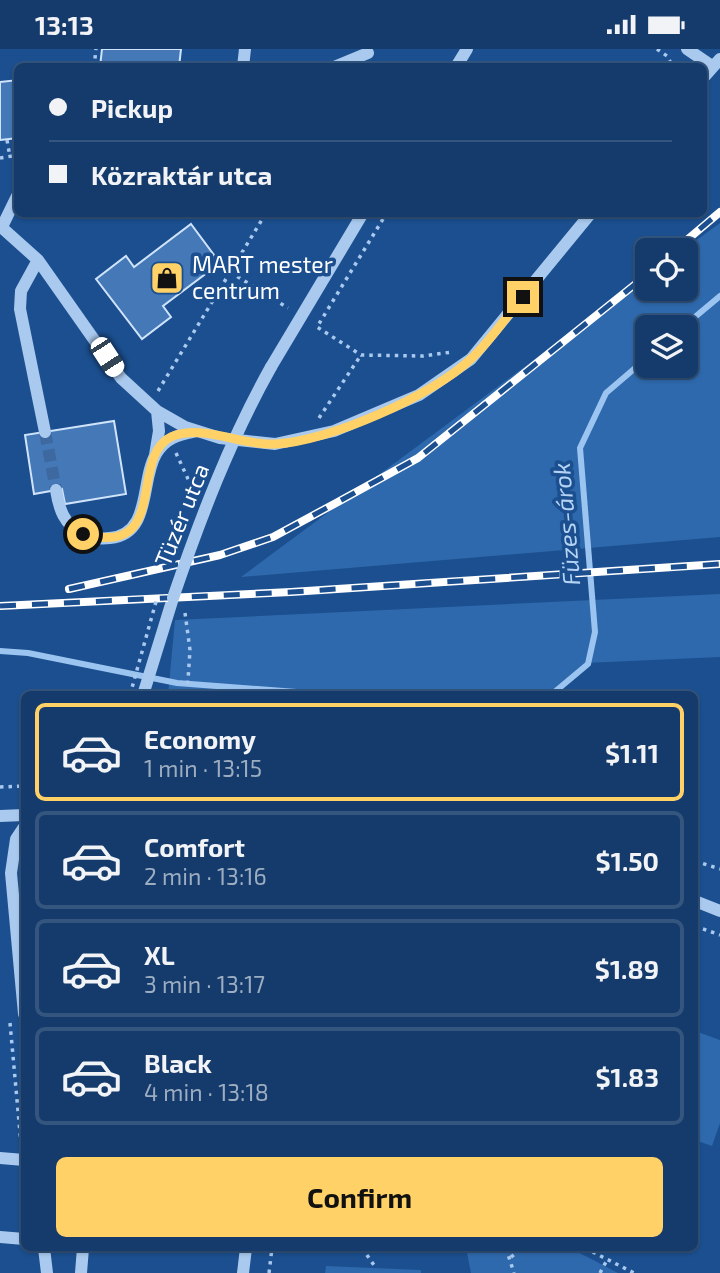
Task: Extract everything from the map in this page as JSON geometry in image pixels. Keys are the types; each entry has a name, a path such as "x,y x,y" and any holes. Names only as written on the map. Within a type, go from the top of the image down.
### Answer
{"street":[{"path":"687,49 716,63"},
{"path":"344,63 368,53"},
{"path":"14,202 1,227 38,260 121,378 197,431 220,438 275,444 334,431 419,395 471,359 588,217"},
{"name":"Tüzér utca","path":"144,691 195,535 250,405 361,217"},
{"path":"38,260 21,291 20,309 45,432"},
{"path":"55,490 59,511 83,534 100,539 119,537 130,530 141,513 155,455 160,405"},
{"path":"155,455 169,438 197,431"},
{"path":"0,816 21,815"},
{"path":"21,832 16,839 11,873 21,981"},
{"path":"0,862 11,873"},
{"path":"698,902 720,911"},
{"path":"0,1145 14,1159"},
{"path":"0,1237 21,1239"},
{"path":"44,1251 47,1273"},
{"path":"81,1273 82,1251"},
{"path":"243,1273 246,1251"}],"path":[{"path":"657,49 667,56 671,63"},
{"path":"7,140 10,157"},
{"path":"0,158 14,156"},
{"path":"156,393 264,217"},
{"path":"383,219 317,327 360,355 423,356 461,350 452,357"},
{"path":"230,272 290,309"},
{"path":"324,421 316,423 360,355"},
{"path":"147,386 156,393 160,405"},
{"path":"187,691 190,650"},
{"path":"0,787 21,786"},
{"path":"698,862 720,870"},
{"path":"698,927 720,935"},
{"path":"10,1016 14,1159 21,1179"},
{"path":"269,1273 272,1251"},
{"path":"364,1251 376,1268"},
{"path":"508,1251 514,1273"},
{"path":"511,1257 519,1251"},
{"path":"590,1251 634,1273"},
{"path":"600,1273 607,1260"}],"shaded area":[{"path":"720,223 720,537 241,577 635,285 635,301 698,301 698,239"},
{"path":"720,594 720,657 585,663 555,691 168,691 175,620"},
{"path":"698,1032 720,1040 720,1123 712,1146 698,1141"},
{"path":"467,1251 576,1251 618,1273 471,1273"},
{"path":"326,1266 421,1270 421,1273 325,1273"}],"building":[{"path":"102,49 181,49 179,63 100,63"},
{"path":"14,80 14,138 0,140 0,82"},
{"path":"191,224 220,263 163,306 171,317 142,339 96,279 126,256 134,267"},
{"path":"114,421 126,494 65,504 62,489 34,494 25,435"}],"waterway":[{"name":"Füzes-árok","path":"697,315 720,296"},
{"name":"Füzes-árok","path":"556,691 588,664 595,632 580,448 606,393 635,368"},
{"name":"Füzes-árok","path":"0,651 28,653 177,683 283,691"}],"tunnel":[{"path":"45,432 56,490"}],"railway":[{"path":"689,238 720,212"},
{"path":"69,589 220,555 273,537 418,458 635,284"},
{"path":"0,606 291,592 720,564"}],"place":[{"name":"MART mester centrum","path":"167,278"}],"route":[{"path":"83,534 100,539 119,537 130,530 141,513 155,455 169,438 197,431 220,438 275,444 334,431 419,395 471,359 523,297"}]}
